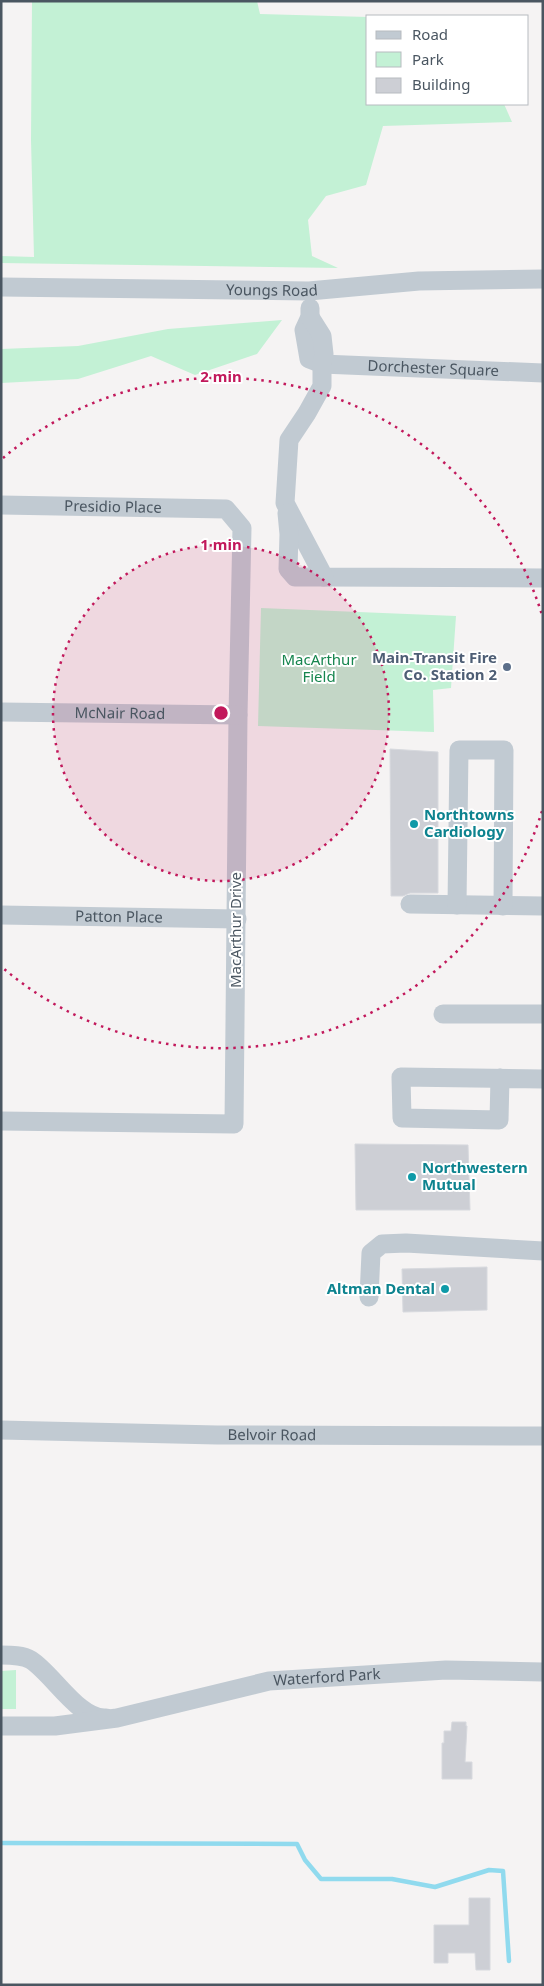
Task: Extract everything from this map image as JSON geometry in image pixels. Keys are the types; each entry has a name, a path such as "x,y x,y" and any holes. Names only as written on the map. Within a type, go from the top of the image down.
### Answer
{"street":[{"name":"Youngs Road","path":"1,287 309,292 419,281 543,280"},
{"path":"309,292 310,317 304,330 309,359 322,364 322,386 307,414 289,440 285,503 289,534 288,570 295,577 543,578"},
{"name":"Dorchester Square","path":"322,364 543,372"},
{"path":"285,503 324,577"},
{"name":"Presidio Place","path":"1,506 226,509"},
{"name":"MacArthur Drive","path":"1,1121 234,1124 242,528 226,509"},
{"name":"McNair Road","path":"1,712 238,715"},
{"path":"457,904 459,750 504,750 503,906"},
{"path":"410,904 543,906"},
{"name":"Patton Place","path":"1,915 236,919"},
{"path":"443,1014 543,1014"},
{"path":"500,1078 499,1120 402,1118 401,1078 500,1078 543,1079"},
{"path":"369,1297 370,1253 382,1244 406,1243 543,1251"},
{"name":"Belvoir Road","path":"1,1430 226,1435 543,1436"},
{"name":"Waterford Park","path":"1,1655 12,1655 31,1660 74,1702 98,1719 117,1718"},
{"name":"Waterford Park","path":"1,1726 55,1726 117,1718 269,1681 446,1670 543,1672"}],"green space":[{"path":"32,1 257,1 260,14 366,17 366,105 504,105 512,122 383,126 366,185 326,196 308,220 312,256 338,268 1,263 1,256 34,257 31,140"},
{"path":"282,320 257,354 195,375 151,356 78,379 1,383 1,349 78,346 168,329"},
{"name":"MacArthur Field","path":"261,608 456,616 451,688 433,690 434,732 258,726"},
{"path":"16,1670 16,1709 1,1709 1,1671"}],"building":[{"name":"Northtowns Cardiology","path":"390,749 438,752 438,893 410,893 403,896 391,896"},
{"name":"Northwestern Mutual","path":"355,1144 468,1145 470,1210 356,1210"},
{"name":"Altman Dental","path":"487,1267 487,1310 403,1312 402,1269"},
{"path":"452,1722 466,1722 465,1762 472,1762 472,1779 442,1779 444,1731 451,1731"},
{"path":"469,1898 490,1898 490,1970 476,1970 475,1953 448,1953 448,1963 434,1963 434,1925 469,1925"}],"waterway":[{"path":"1,1843 297,1844 305,1860 321,1879 392,1879 435,1887 489,1870 503,1871 509,1961"}],"place":[{"name":"Main-Transit Fire Co. Station 2","path":"507,667"},
{"name":"Northtowns Cardiology","path":"414,824"},
{"name":"Northwestern Mutual","path":"412,1177"},
{"name":"Altman Dental","path":"445,1289"}]}
